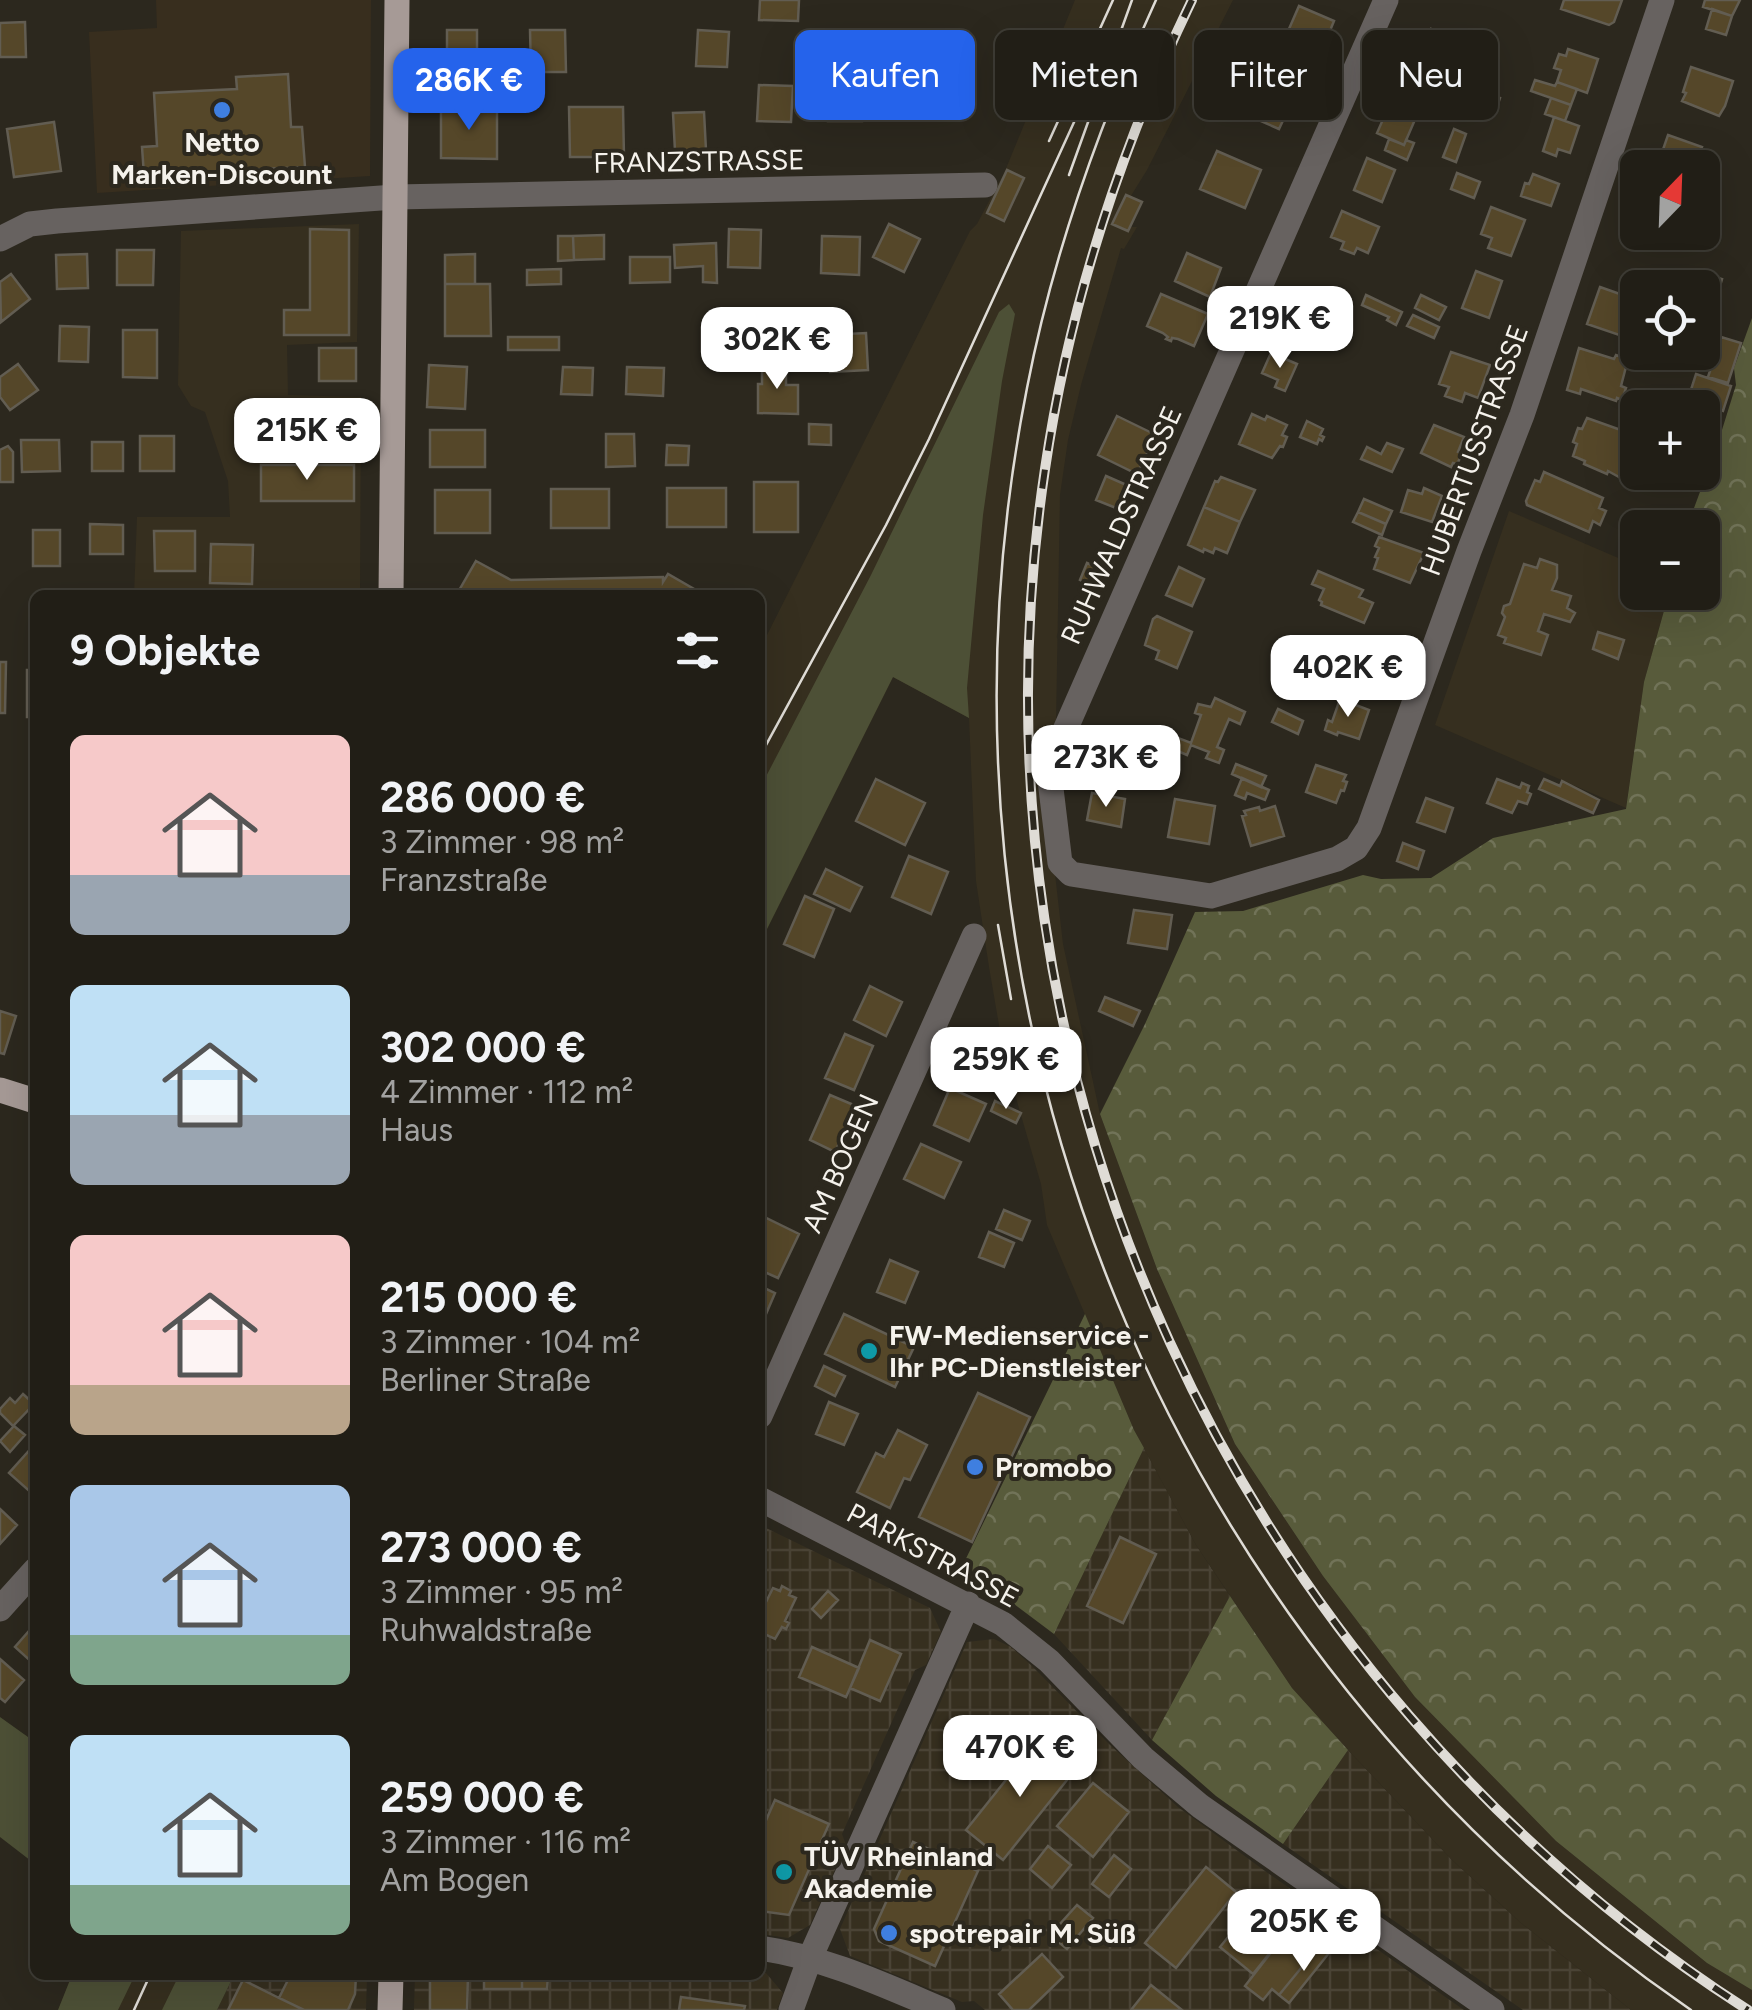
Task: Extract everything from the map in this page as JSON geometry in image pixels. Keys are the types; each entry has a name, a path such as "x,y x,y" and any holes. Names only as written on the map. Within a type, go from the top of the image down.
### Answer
{"main road":[{"path":"391,590 397,0"},
{"path":"0,1090 30,1099"},
{"path":"390,1980 390,2010"}],"street":[{"name":"RUHWALDSTRASSE","path":"1060,863 1049,772 1055,751 1386,0"},
{"name":"HUBERTUSSTRASSE","path":"1060,863 1071,874 1212,896 1337,859 1363,839 1522,415 1662,0"},
{"name":"FRANZSTRASSE","path":"0,239 30,224 57,221 395,198 985,185"},
{"name":"AM BOGEN","path":"765,1405 974,936"},
{"name":"PARKSTRASSE","path":"765,1502 994,1618 1062,1673 1144,1758 1200,1806 1492,2010"},
{"path":"5,1594 30,1574"},
{"path":"792,2010 810,1958 968,1604"},
{"path":"765,1949 810,1958 943,2010"}],"shaded area":[{"path":"156,0 371,0 370,176 97,193 89,32 157,28"},
{"path":"1075,0 1233,0 1218,30 1194,30 1194,77 1174,117 1174,30 1063,30"},
{"path":"1026,120 1172,120 1129,199 1128,227 1137,227 1121,248 1068,440 1060,495 1051,839 1063,944 1100,1114 1157,1269 1235,1444 1323,1576 1415,1697 1556,1841 1707,1963 1752,1990 1752,2010 1631,2010 1521,1923 1451,1859 1292,1688 1196,1545 1134,1430 1047,1225 1041,1184 1005,1060 989,967 976,881 969,718 893,677 765,933 765,639 970,231 977,224"},
{"path":"359,224 357,342 287,345 288,395 361,397 360,590 134,590 137,517 230,517 228,481 205,412 191,406 178,385 181,231"},
{"path":"1509,511 1620,559 1620,610 1664,610 1644,682 1626,808 1435,725"},
{"path":"1144,1448 1196,1545 1230,1596 1152,1740 1054,1634"},
{"path":"765,1527 930,1608 941,1632 926,1665 915,1670 842,1834 846,1845 810,1925 788,1938 765,1935"},
{"path":"994,1639 1011,1647 1032,1666 1178,1807 1464,2010 985,2010 974,2001 962,2002 850,1956 840,1929 967,1642"},
{"path":"1348,1750 1451,1859 1521,1923 1631,2010 1523,2010 1283,1844"},
{"path":"765,1973 783,1993 777,2010 414,2010 415,1980 765,1980"},
{"path":"70,1980 177,1980 172,1991 192,2010 58,2010"},
{"path":"232,1980 367,1980 366,2010 217,2010"}],"green space":[{"path":"1009,304 1015,314 983,515 967,688 969,718 893,677 765,933 765,778 871,575 999,312"},
{"path":"1752,318 1752,1990 1707,1963 1556,1841 1415,1697 1323,1576 1235,1444 1157,1269 1100,1114 1195,912 1243,911 1363,875 1381,879 1431,878 1493,838 1626,809 1644,682 1664,610 1720,610 1720,510 1693,510 1701,490 1720,490 1720,436 1736,385 1734,368"},
{"path":"1085,1314 1144,1448 1054,1634 1014,1604 958,1575"},
{"path":"1230,1596 1292,1688 1348,1750 1283,1844 1216,1796 1152,1740"},
{"path":"0,1717 30,1738 30,1860 0,1837"},
{"path":"70,1980 133,1980 118,2010 58,2010"},
{"path":"177,1980 232,1980 217,2010 162,2010"}],"building":[{"path":"760,0 799,0 798,21 759,20"},
{"path":"1564,0 1622,0 1614,22 1609,25 1561,9"},
{"path":"1705,0 1740,0 1732,16 1703,7"},
{"path":"1299,6 1334,21 1330,30 1289,30"},
{"path":"1712,9 1732,16 1726,35 1706,29"},
{"path":"25,22 26,57 0,57 0,23"},
{"path":"447,30 477,30 477,60 447,59"},
{"path":"530,30 565,30 566,72 531,72"},
{"path":"698,30 729,32 727,67 696,66"},
{"path":"1568,49 1598,59 1587,93 1557,82 1561,70 1554,68 1559,54 1566,56"},
{"path":"1691,67 1733,81 1719,116 1682,101"},
{"name":"Netto Marken-Discount","path":"288,74 291,127 302,127 305,167 144,175 142,147 157,146 154,93 237,89 236,77"},
{"path":"1535,80 1577,89 1571,105 1531,91"},
{"path":"759,85 793,86 791,122 757,121"},
{"path":"1551,98 1571,105 1565,121 1545,114"},
{"path":"441,107 497,107 497,159 441,158"},
{"path":"569,107 623,107 624,157 570,157"},
{"path":"704,112 706,150 675,151 673,113"},
{"path":"1554,117 1579,126 1570,153 1558,149 1556,156 1543,151"},
{"path":"1259,120 1283,120 1279,129"},
{"path":"1383,120 1415,120 1404,145 1377,133"},
{"path":"54,122 61,171 14,177 7,129"},
{"path":"1454,129 1466,134 1456,162 1443,157"},
{"path":"1668,135 1702,147 1701,150 1663,150"},
{"path":"1389,139 1404,145 1406,140 1414,143 1407,160 1385,150"},
{"path":"1217,151 1261,170 1245,208 1200,189"},
{"path":"1367,158 1395,170 1382,202 1354,190"},
{"path":"1007,170 1024,178 1004,221 987,213"},
{"path":"1457,173 1480,182 1474,198 1451,189"},
{"path":"1533,174 1559,184 1551,206 1521,196"},
{"path":"1126,195 1142,202 1128,231 1112,224"},
{"path":"1491,207 1525,220 1511,256 1488,248 1492,238 1481,234"},
{"path":"1342,211 1379,227 1368,253 1357,248 1354,254 1341,249 1344,242 1331,237"},
{"path":"889,224 920,239 904,272 873,257"},
{"path":"310,229 349,230 349,335 284,335 284,310 310,310"},
{"path":"729,229 761,230 760,268 728,267"},
{"path":"604,235 604,259 574,260 573,236"},
{"path":"558,236 573,236 574,260 558,261"},
{"path":"822,236 860,237 859,275 821,273"},
{"path":"716,243 717,283 703,282 703,266 675,268 674,245"},
{"path":"117,250 154,250 153,285 117,285"},
{"path":"1187,253 1221,268 1210,297 1175,281"},
{"path":"87,254 88,288 57,289 56,255"},
{"path":"475,254 475,284 445,284 445,255"},
{"path":"630,257 670,257 670,282 630,283"},
{"path":"561,269 561,284 527,285 527,270"},
{"path":"1476,271 1502,281 1489,318 1462,308"},
{"path":"11,274 30,299 1,322 0,282"},
{"path":"445,284 490,284 491,336 445,336"},
{"path":"1600,287 1620,294 1620,335 1587,324"},
{"path":"1307,288 1337,298 1335,303 1340,305 1329,332 1296,318"},
{"path":"1161,294 1208,314 1194,346 1166,339 1163,333 1147,326"},
{"path":"1366,295 1402,312 1396,325 1387,320 1389,317 1362,305"},
{"path":"1421,295 1446,307 1439,320 1415,308"},
{"path":"1413,315 1439,327 1434,338 1407,326"},
{"path":"60,326 89,327 88,362 59,361"},
{"path":"123,330 157,330 157,378 123,377"},
{"path":"866,333 868,370 830,372 828,335"},
{"path":"508,337 559,337 559,350 508,350"},
{"path":"1721,337 1741,343 1728,383 1708,377 1710,370 1720,370"},
{"path":"319,348 356,348 356,381 319,381"},
{"path":"1579,348 1614,359 1620,356 1620,370 1625,370 1621,386 1626,388 1620,390 1620,399 1581,389 1580,394 1567,390"},
{"path":"1451,352 1490,365 1478,398 1465,393 1462,402 1445,396 1449,387 1439,384"},
{"path":"1271,353 1297,364 1285,391 1275,387 1278,380 1262,373"},
{"path":"18,364 38,390 10,410 0,397 0,377"},
{"path":"429,365 467,367 465,409 427,407"},
{"path":"762,365 786,365 786,385 798,385 798,414 758,413"},
{"path":"563,367 593,368 592,395 561,394"},
{"path":"627,367 664,368 663,396 626,394"},
{"path":"1696,374 1731,386 1723,411 1720,390 1691,390"},
{"path":"315,411 349,411 348,448 314,447"},
{"path":"1252,414 1287,425 1282,435 1287,437 1283,447 1272,458 1239,444"},
{"path":"1117,416 1156,435 1137,474 1098,455"},
{"path":"1587,418 1620,430 1619,477 1573,456 1577,444 1573,442 1578,428 1582,429"},
{"path":"1307,421 1323,429 1320,435 1324,437 1317,444 1300,437"},
{"path":"809,424 831,425 831,445 809,444"},
{"path":"1434,425 1464,437 1458,452 1462,454 1451,467 1421,453"},
{"path":"430,430 485,430 485,467 430,467"},
{"path":"606,434 634,434 635,466 606,467"},
{"path":"140,436 174,436 174,471 140,471"},
{"path":"21,440 59,440 60,471 22,472"},
{"path":"92,442 123,442 123,471 92,471"},
{"path":"1387,443 1403,449 1392,472 1361,459 1367,447 1381,454"},
{"path":"667,445 689,446 688,465 666,465"},
{"path":"8,446 13,452 13,482 0,482 0,450"},
{"path":"261,465 354,465 354,501 261,501"},
{"path":"1544,472 1603,498 1599,508 1606,511 1600,525 1593,521 1589,532 1527,505 1535,480 1540,482"},
{"path":"1106,476 1131,487 1121,510 1096,500"},
{"path":"1221,477 1255,490 1240,522 1204,507 1215,481"},
{"path":"754,482 798,482 798,532 754,532"},
{"path":"667,488 726,488 726,527 667,527"},
{"path":"1424,488 1442,496 1432,522 1401,512 1408,490 1422,494"},
{"path":"551,489 609,489 609,528 551,528"},
{"path":"435,490 490,490 490,533 435,533"},
{"path":"1364,499 1392,511 1386,524 1358,512"},
{"path":"1204,507 1240,522 1227,553 1215,548 1213,553 1204,549 1203,552 1188,545"},
{"path":"1358,512 1386,524 1382,535 1353,522"},
{"path":"90,524 123,525 123,554 90,554"},
{"path":"33,530 60,530 60,566 33,566"},
{"path":"154,531 195,531 195,571 155,571"},
{"path":"1379,537 1424,553 1410,583 1374,569"},
{"path":"211,544 253,545 252,584 210,583"},
{"path":"1540,559 1557,565 1552,590 1571,596 1567,608 1575,613 1570,622 1544,614 1538,631 1548,635 1541,655 1504,643 1506,638 1498,635 1505,617 1504,606 1510,604 1524,564 1537,568"},
{"path":"476,561 511,580 663,577 663,582 668,574 696,590 459,590"},
{"path":"1087,563 1101,569 1094,587 1080,580"},
{"path":"1179,567 1204,579 1192,606 1166,595"},
{"path":"1318,571 1363,590 1359,597 1373,603 1364,623 1321,605 1324,589 1312,584"},
{"path":"1157,616 1192,632 1177,668 1156,659 1159,651 1145,645"},
{"path":"1598,632 1624,640 1618,659 1593,649"},
{"path":"1357,652 1391,664 1385,681 1351,669"},
{"path":"0,662 6,662 5,713 0,713"},
{"path":"27,670 30,670 30,717"},
{"path":"1215,698 1245,712 1240,724 1229,719 1217,747 1224,750 1219,763 1206,758 1209,752 1191,745 1187,755 1152,740 1157,730 1191,743 1201,715 1195,713 1198,704 1211,707"},
{"path":"1340,699 1369,710 1359,739 1325,730"},
{"path":"1278,709 1303,721 1298,734 1272,722"},
{"path":"1105,733 1141,750 1137,761 1145,767 1143,777 1134,781 1098,766 1101,758 1094,756"},
{"path":"1236,764 1266,776 1261,787 1232,774"},
{"path":"1316,765 1346,775 1344,791 1341,790 1336,803 1306,792"},
{"path":"1242,778 1269,790 1265,800 1247,793 1245,799 1235,795"},
{"path":"876,779 925,803 905,845 856,821"},
{"path":"1497,779 1520,788 1522,783 1529,786 1527,804 1518,801 1512,813 1487,803"},
{"path":"1544,779 1560,786 1562,781 1599,800 1593,813 1539,789"},
{"path":"1092,793 1125,799 1121,827 1087,820"},
{"path":"1426,798 1453,808 1445,832 1417,822"},
{"path":"1175,799 1215,806 1209,844 1168,837"},
{"path":"1275,806 1284,836 1251,846 1244,811"},
{"path":"1403,843 1424,851 1418,869 1397,861"},
{"path":"909,856 948,872 931,914 892,897"},
{"path":"826,869 862,887 850,911 814,894"},
{"path":"805,896 834,909 814,957 784,944"},
{"path":"1134,910 1172,915 1167,949 1128,943"},
{"path":"870,986 902,1002 886,1036 854,1020"},
{"path":"1105,997 1140,1011 1133,1026 1099,1011"},
{"path":"0,1011 16,1016 4,1054 0,1053"},
{"path":"845,1034 873,1046 854,1090 825,1078"},
{"path":"950,1088 986,1104 969,1141 934,1125"},
{"path":"830,1095 856,1106 835,1152 810,1140"},
{"path":"995,1101 1021,1113 1016,1123 991,1111"},
{"path":"921,1144 961,1162 944,1198 904,1179"},
{"path":"1004,1210 1030,1221 1022,1240 996,1229"},
{"path":"765,1217 799,1234 778,1278 765,1272"},
{"path":"989,1232 1014,1243 1004,1267 979,1257"},
{"path":"890,1260 918,1272 905,1303 877,1292"},
{"path":"765,1288 775,1293 765,1316"},
{"name":"FW-Medienservice - Ihr PC-Dienstleister","path":"844,1314 914,1347 895,1387 825,1354"},
{"path":"824,1366 845,1376 835,1396 815,1386"},
{"name":"Promobo","path":"978,1393 1030,1417 972,1542 919,1517"},
{"path":"23,1394 30,1400 30,1408 13,1426 0,1409 10,1398 15,1403"},
{"path":"829,1402 858,1414 844,1445 816,1434"},
{"path":"14,1426 25,1435 10,1452 0,1441"},
{"path":"898,1430 927,1445 910,1480 904,1478 890,1508 857,1492 876,1453 884,1457"},
{"path":"30,1450 30,1492 9,1473"},
{"path":"0,1509 17,1525 0,1544"},
{"path":"1120,1537 1156,1554 1123,1623 1087,1606"},
{"path":"782,1586 796,1598 785,1621 789,1623 786,1629 782,1627 775,1639 765,1634 765,1604 773,1588 780,1591"},
{"path":"828,1591 838,1600 821,1618 812,1609"},
{"path":"30,1630 30,1660 15,1647"},
{"path":"870,1640 901,1654 880,1701 850,1688"},
{"path":"812,1647 859,1668 846,1697 799,1677"},
{"path":"0,1659 24,1680 5,1702 0,1698"},
{"path":"1051,1721 1090,1753 1076,1771 1036,1740"},
{"path":"1037,1741 1075,1770 1003,1860 966,1830"},
{"path":"1093,1783 1129,1812 1093,1857 1057,1826"},
{"name":"TÜV Rheinland Akademie","path":"775,1800 829,1824 789,1915 765,1912 765,1823"},
{"path":"913,1842 978,1871 935,1966 879,1941 874,1929"},
{"path":"1048,1846 1071,1865 1052,1888 1030,1869"},
{"path":"1114,1855 1131,1869 1109,1897 1092,1884"},
{"path":"1206,1867 1236,1892 1176,1968 1145,1943"},
{"path":"1260,1898 1272,1907 1276,1902 1285,1909 1281,1914 1293,1924 1253,1974 1220,1947"},
{"path":"1077,1905 1093,1918 1067,1949 1050,1935"},
{"path":"1293,1924 1320,1945 1279,1995 1272,1989 1263,2000 1245,1986"},
{"path":"1320,1945 1329,1953 1289,2003 1279,1995"},
{"path":"1042,1954 1063,1977 1029,2010 1013,2010 999,1994"},
{"path":"243,1980 279,1998 304,2010 228,2010"},
{"path":"288,1980 356,1980 348,2010 304,2010 279,1998"},
{"path":"430,1980 468,1980 467,2010 430,2010"},
{"path":"484,1980 522,1980 522,1989 484,1989"},
{"path":"522,1980 548,1980 547,1989 522,1989"},
{"path":"1151,1985 1182,2010 1131,2010"},
{"path":"681,1997 745,2006 744,2010 679,2010"}],"tram line":[{"path":"1049,141 1113,0"},
{"path":"1069,175 1132,0"},
{"path":"1156,0 1097,142 1050,288 1027,388 998,623 1005,855 1044,1081 1116,1298 1217,1503 1348,1692 1507,1862 1691,2010"},
{"path":"765,747 929,439 1075,120"},
{"path":"998,925 1011,999"},
{"path":"134,2010 148,1980"}],"railway":[{"path":"1192,0 1142,113 1100,229 1068,348 1045,469 1028,695 1044,918 1092,1135 1170,1343 1276,1537 1409,1715 1567,1874 1748,2010"}],"place":[{"name":"Netto Marken-Discount","path":"222,110"},
{"name":"FW-Medienservice - Ihr PC-Dienstleister","path":"869,1351"},
{"name":"Promobo","path":"975,1467"},
{"name":"TÜV Rheinland Akademie","path":"784,1872"},
{"name":"spotrepair M. Süß","path":"889,1933"}]}
